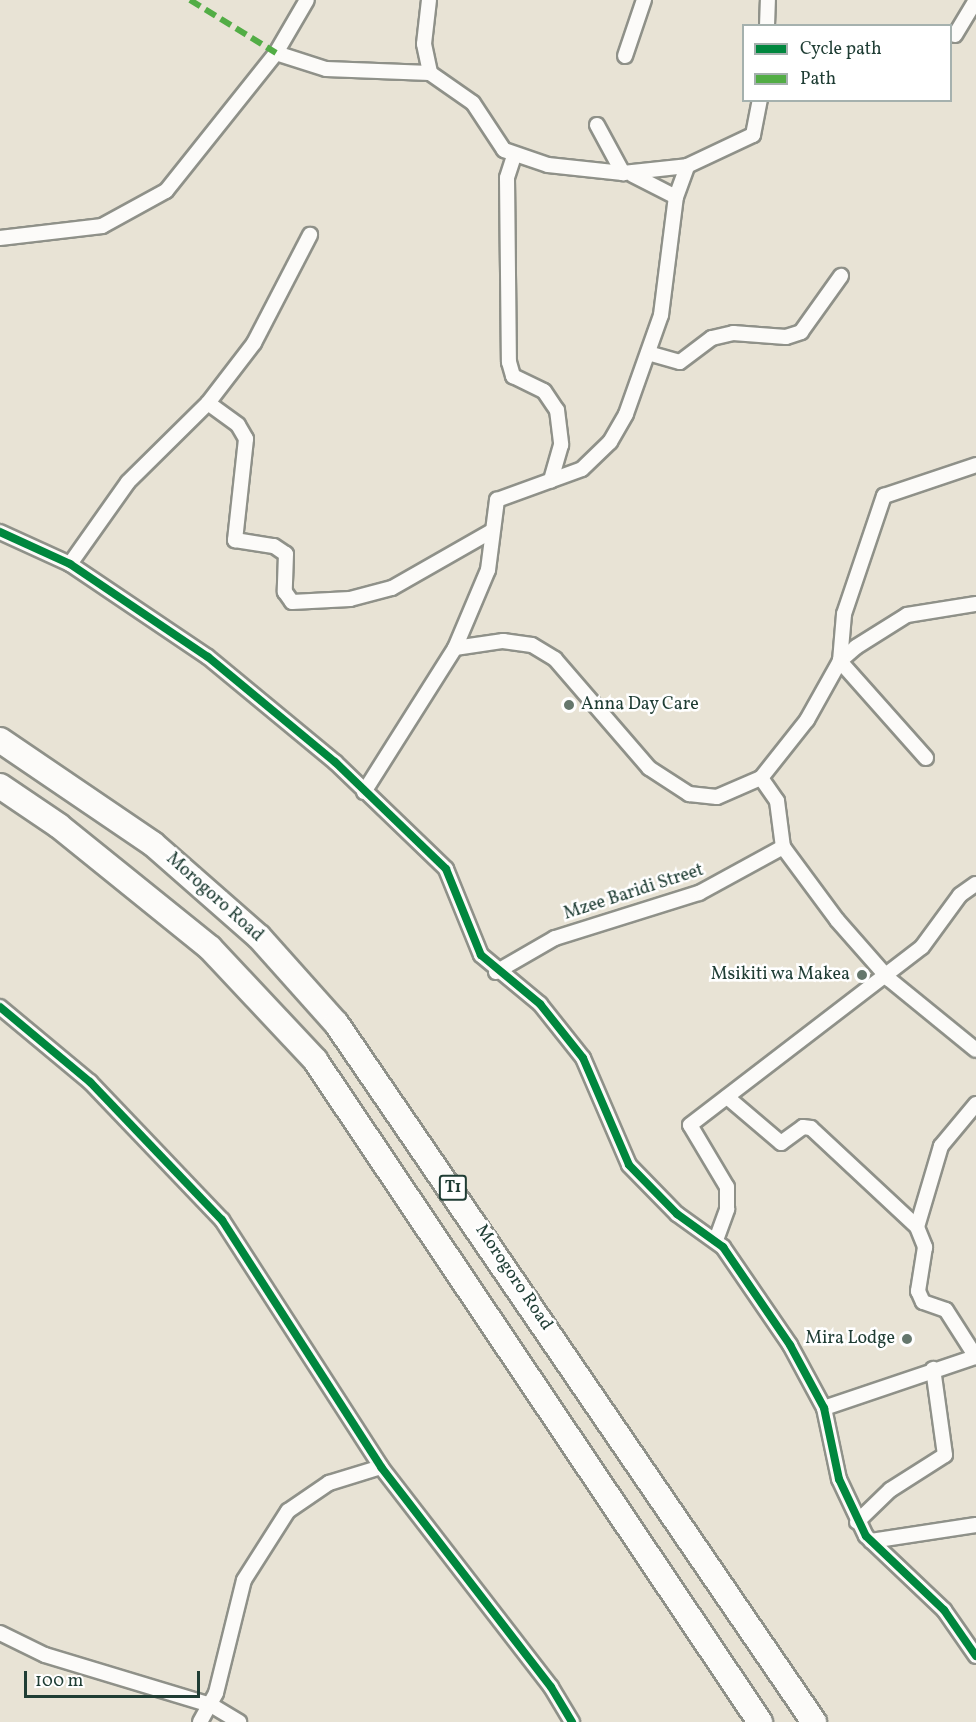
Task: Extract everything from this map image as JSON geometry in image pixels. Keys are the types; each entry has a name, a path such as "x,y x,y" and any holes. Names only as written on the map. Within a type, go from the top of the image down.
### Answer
{"highway":[{"name":"Morogoro Road","path":"0,740 153,844 259,937 336,1023 814,1722"},
{"name":"T1","path":"0,786 59,826 210,948 315,1060 760,1722"}],"street":[{"path":"0,238 102,226 166,192 276,53 307,0"},
{"path":"429,0 424,44 430,73"},
{"path":"625,56 644,0"},
{"path":"767,24 768,0"},
{"path":"955,35 976,0"},
{"path":"276,53 326,69 430,73 473,103 504,150 514,156 654,181 676,196"},
{"path":"625,174 687,166 753,135 760,102"},
{"path":"597,125 625,174"},
{"path":"514,156 507,187 509,362 517,380 544,391 557,410 561,445 551,481"},
{"path":"364,792 455,648 488,570 497,500 582,469 610,442 648,353 664,299 676,196 687,166"},
{"path":"70,564 128,482 208,403 254,343 310,235"},
{"path":"648,353 680,362 712,338 733,333 786,337 801,332 841,276"},
{"path":"208,403 238,425 246,439 235,540 273,546 286,554 285,592 292,602 350,598 392,588 492,531"},
{"path":"455,648 514,640 543,651 583,688 650,768 689,794 728,796 761,778 807,720 840,661 853,573 882,499 976,465"},
{"path":"0,532 70,564 208,657 364,792 446,869 474,942 496,972 540,1004 567,1034 634,1171 676,1214 716,1240 790,1344 824,1408 839,1479 857,1522 871,1541 944,1610 976,1656"},
{"path":"840,661 907,615 976,604"},
{"path":"840,661 926,758"},
{"path":"761,778 777,801 783,847 882,972 976,1050"},
{"name":"Mzee Baridi Street","path":"496,972 555,938 718,884 783,847"},
{"path":"716,1240 727,1209 727,1187 689,1128 882,972 922,946 960,895 976,884"},
{"path":"0,1007 90,1082 222,1220 381,1467 551,1687 572,1722"},
{"path":"727,1097 781,1143 803,1127 811,1128 917,1227 925,1247 918,1291 923,1302 946,1310 976,1357 933,1369 824,1408"},
{"path":"917,1227 941,1146 976,1104"},
{"path":"857,1522 890,1490 946,1452 933,1369"},
{"path":"200,1722 211,1705 244,1580 288,1511 329,1483 381,1467"},
{"path":"871,1541 976,1525"},
{"path":"0,1634 45,1655 211,1705 239,1722"}],"marked path":[{"path":"190,0 276,53"}],"cycle path":[{"path":"0,532 70,564 208,657 335,762 446,869 481,955 540,1004 583,1058 629,1165 677,1214 723,1247 790,1345 824,1408 839,1479 866,1536 944,1610 976,1656"},
{"path":"0,1007 90,1082 222,1220 381,1467 551,1687 572,1722"}],"place":[{"name":"Anna Day Care","path":"569,705"},
{"name":"Msikiti wa Makea","path":"862,975"},
{"name":"Mira Lodge","path":"907,1339"}]}
